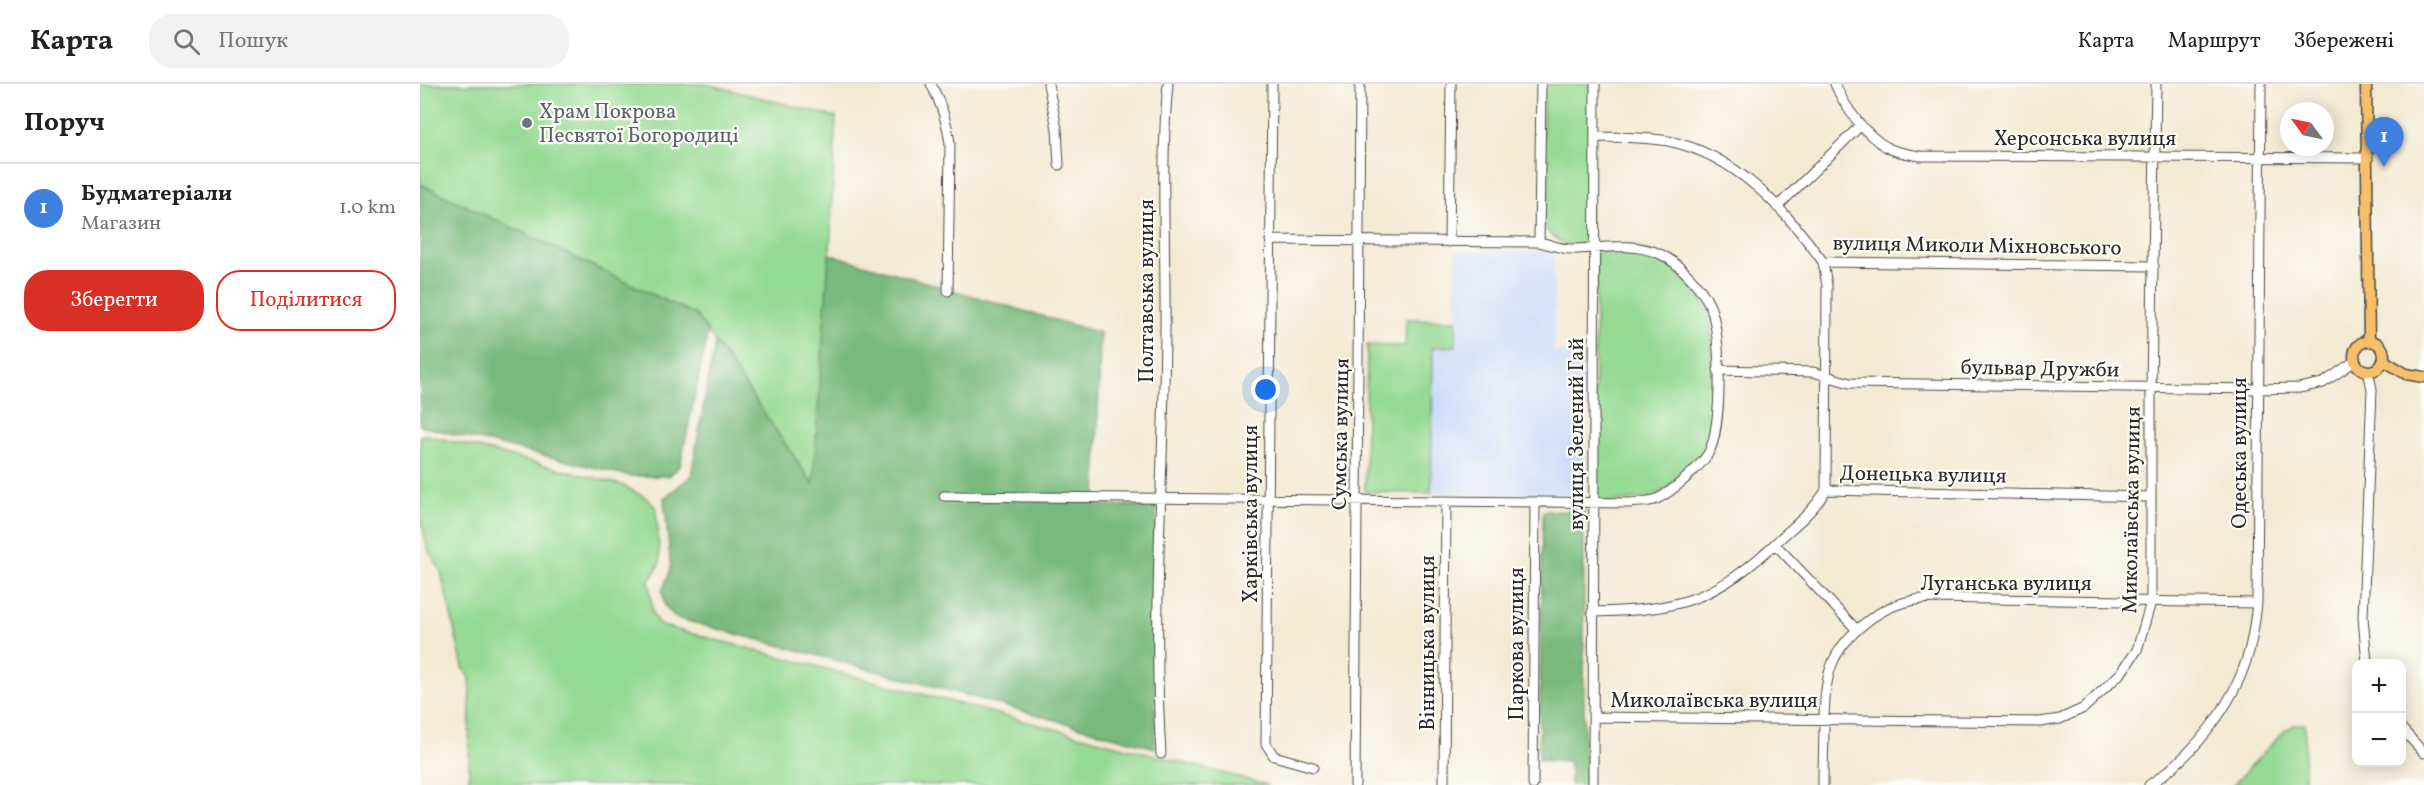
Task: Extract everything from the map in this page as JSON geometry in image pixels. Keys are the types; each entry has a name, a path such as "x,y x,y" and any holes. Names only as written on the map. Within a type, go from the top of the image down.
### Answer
{"main road":[{"path":"2366,84 2369,342"},
{"path":"2383,360 2377,368 2368,371 2359,367 2355,361 2356,349 2363,343 2369,342 2380,347 2383,360 2406,374 2424,377"}],"street":[{"path":"931,84 940,100 948,123 950,143 948,291"},
{"path":"1047,84 1057,129 1059,165"},
{"name":"Полтавська вулиця","path":"1161,754 1158,710 1159,498 1165,331 1164,178 1168,84"},
{"name":"Харківська вулиця","path":"1272,84 1266,744 1274,756 1313,767"},
{"name":"Сумська вулиця","path":"1355,785 1360,84"},
{"path":"1449,242 1451,84"},
{"path":"1539,242 1541,84"},
{"name":"вулиця Зелений Гай","path":"1593,785 1595,84"},
{"name":"Херсонська вулиця","path":"1835,84 1842,100 1861,125 1888,148 1904,154 1920,156 2368,158"},
{"name":"Миколаївська вулиця","path":"1593,717 2040,722 2061,719 2084,708 2121,673 2138,650 2151,602 2151,387 2156,84"},
{"name":"Одеська вулиця","path":"2148,785 2177,763 2202,735 2237,684 2247,658 2257,603 2261,84"},
{"path":"1777,207 1861,125"},
{"name":"вулиця Миколи Міхновського","path":"1595,136 1650,138 1691,148 1727,163 1777,207 1823,262 2154,266"},
{"path":"944,496 1630,503 1655,500 1678,484 1708,454 1717,426 1718,370 1715,331 1710,306 1690,278 1671,261 1653,252 1633,247 1567,249 1539,242 1270,240"},
{"path":"1823,262 1827,286 1826,490"},
{"name":"бульвар Дружби","path":"1718,370 1813,372 1850,383 2257,389 2299,388 2323,383 2355,361"},
{"path":"2367,659 2363,617 2372,389 2368,371"},
{"name":"Донецька вулиця","path":"1592,612 1658,609 1696,599 1732,579 1775,544 1814,507 1826,490 2151,497"},
{"name":"Вінницька вулиця","path":"1444,785 1446,501"},
{"name":"Паркова вулиця","path":"1533,785 1535,502"},
{"path":"1775,544 1857,630"},
{"name":"Луганська вулиця","path":"1823,785 1826,680 1830,666 1842,645 1857,630 1890,606 1916,599 2257,603"},
{"path":"2406,733 2424,753"}],"shaded area":[{"path":"1456,251 1554,252 1554,351 1585,351 1583,495 1431,493 1433,346 1456,346"}],"green space":[{"path":"420,84 707,84 836,117 830,250 813,485 696,315 420,184"},
{"path":"1543,84 1591,84 1590,240 1587,244 1561,242 1551,236 1543,224"},
{"path":"420,184 696,315 708,332 680,466 669,476 630,476 420,426"},
{"path":"1629,246 1645,251 1680,274 1699,296 1711,318 1713,424 1710,439 1701,456 1665,490 1648,498 1594,504 1596,247"},
{"path":"829,254 1100,333 1096,505 1156,506 1155,748 676,618 665,606 662,591 671,569 664,498 691,476 715,342 813,484"},
{"path":"1406,319 1456,320 1456,346 1433,347 1431,493 1365,492 1367,345 1405,346"},
{"path":"427,435 622,485 648,499 656,508 660,563 649,581 653,614 659,625 1268,785 469,785 470,679 463,667 441,572 427,547 420,514 420,436"},
{"path":"1543,511 1584,511 1584,736 1587,785 1570,785 1570,762 1539,760"},
{"path":"2305,724 2304,785 2233,785 2284,731 2294,725"}],"place":[{"name":"Храм Покрова Песвятої Богородиці","path":"527,123"},
{"name":"Будматеріали","path":"2384,167"}]}
